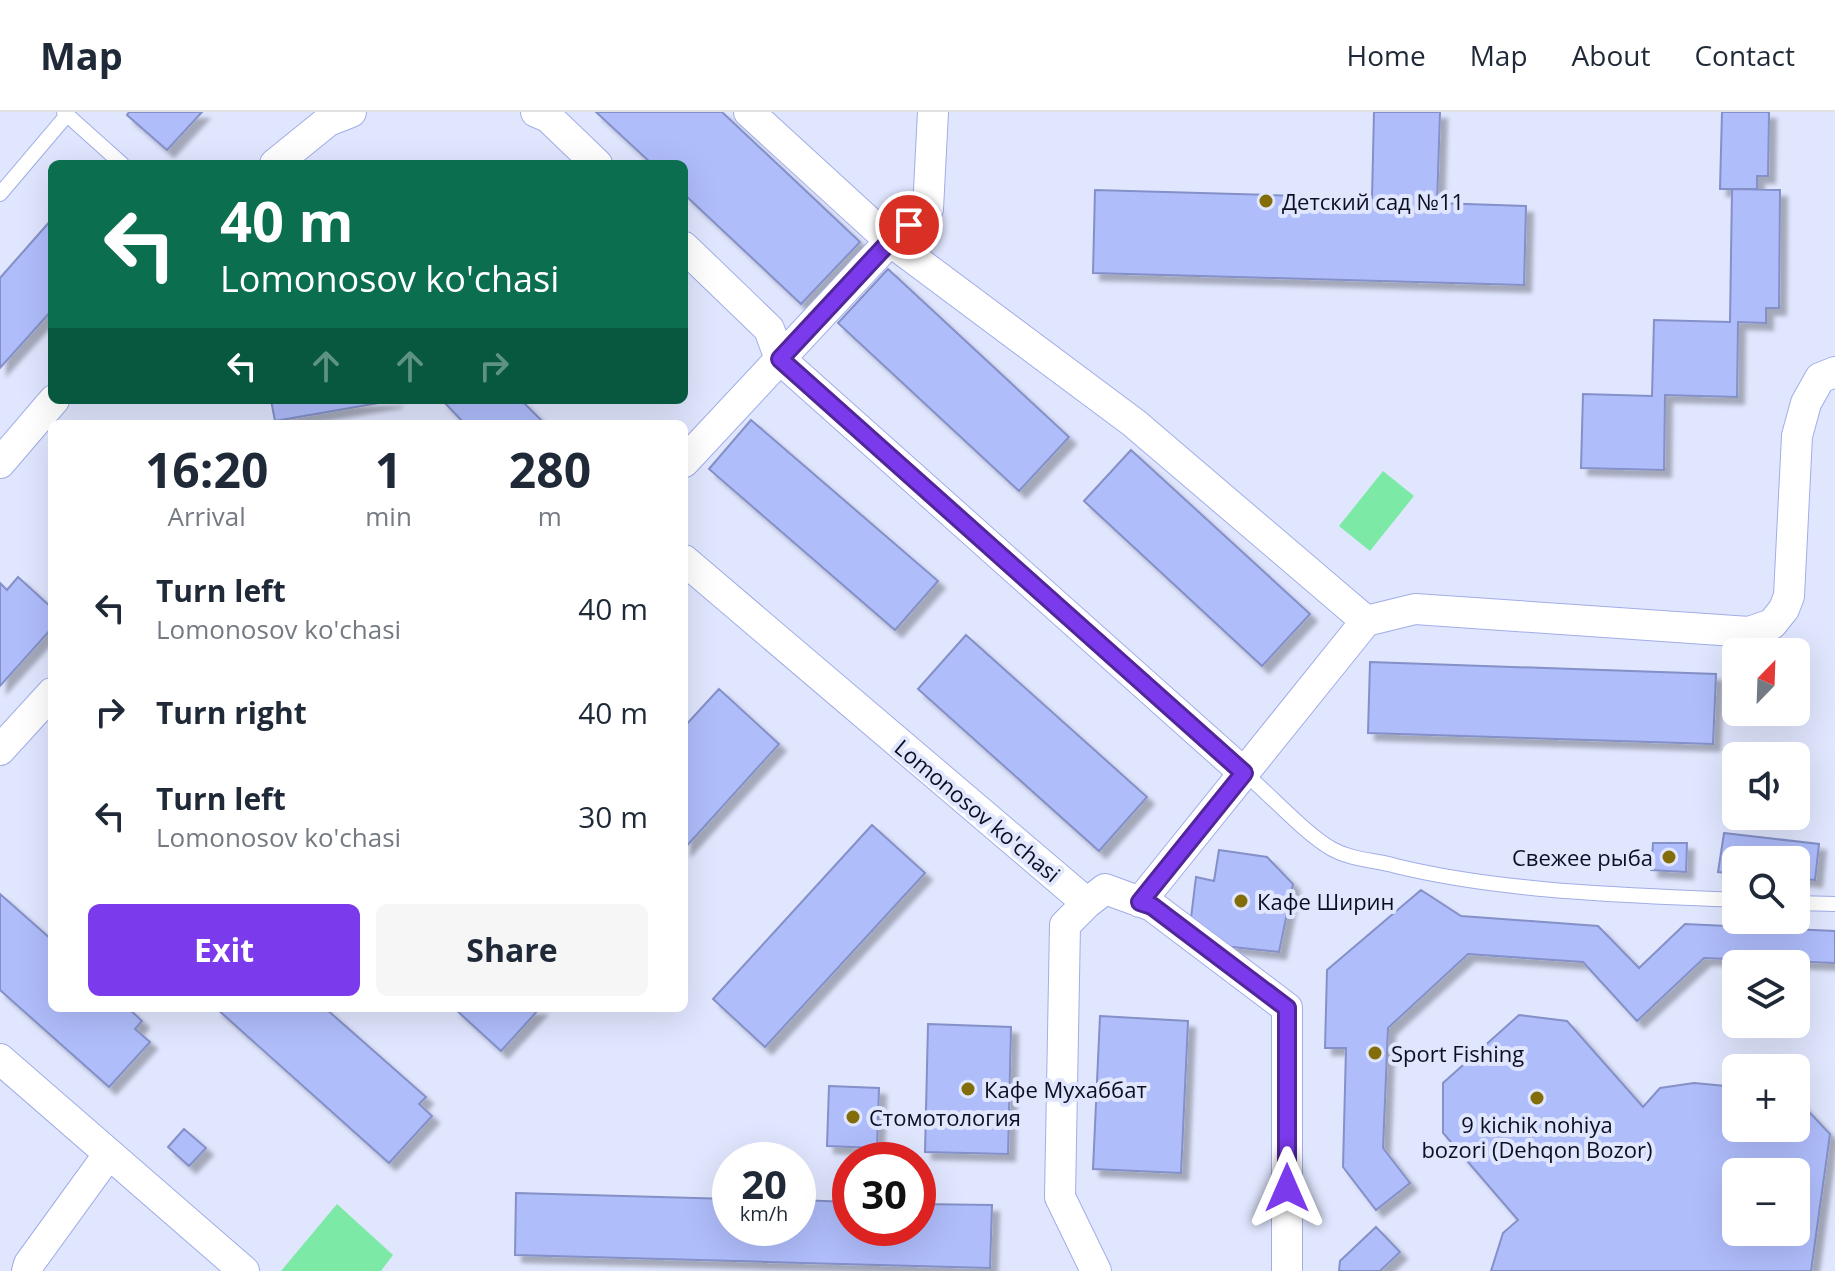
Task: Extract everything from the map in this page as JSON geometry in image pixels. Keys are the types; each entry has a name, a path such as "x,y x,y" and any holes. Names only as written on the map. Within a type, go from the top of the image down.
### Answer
{"street":[{"path":"280,160 328,121 351,112"},
{"path":"536,112 548,117 593,160"},
{"path":"749,112 890,241 1134,423 1366,621"},
{"path":"688,458 890,241 928,209 933,112"},
{"path":"688,251 769,329 780,359 1244,773"},
{"path":"1140,902 1366,621 1415,609 1749,632 1772,624 1784,609 1789,596 1797,436 1806,403 1820,378 1835,372"},
{"path":"0,463 51,404"},
{"name":"Lomonosov ko'chasi","path":"688,563 1087,903"},
{"path":"0,750 48,697"},
{"path":"1096,1271 1060,1197 1065,925 1105,889 1152,906 1287,1008 1287,1271"},
{"path":"0,1059 244,1271"},
{"path":"27,1271 108,1155"}],"lane":[{"path":"0,194 66,113 118,160"},
{"path":"1244,773 1316,837 1332,849 1355,858 1441,877 1722,899"},
{"path":"1810,903 1835,904"}],"green space":[{"path":"1383,471 1414,496 1370,551 1339,526"},
{"path":"337,1204 393,1255 381,1271 281,1271"}],"building":[{"path":"129,112 202,112 167,150 127,115"},
{"path":"596,112 722,112 860,242 801,304 688,198 688,160 648,160"},
{"name":"Детский сад №11","path":"1374,112 1440,112 1437,203 1526,206 1524,285 1093,273 1095,190 1372,198"},
{"path":"1722,112 1769,112 1768,176 1757,176 1757,189 1720,189"},
{"path":"1732,189 1780,190 1779,308 1766,308 1766,323 1738,322 1737,397 1665,395 1664,470 1581,468 1583,394 1652,396 1654,320 1730,322"},
{"path":"48,224 48,314 0,368 0,278"},
{"path":"888,269 1069,437 1019,491 838,323"},
{"path":"272,404 373,404 281,420 275,420"},
{"path":"446,404 525,404 541,420 461,420"},
{"path":"751,420 938,581 895,630 709,469"},
{"path":"1131,450 1310,614 1262,666 1084,501"},
{"path":"18,577 48,604 48,632 0,686 0,583 7,590"},
{"path":"966,635 1147,797 1099,851 918,689"},
{"path":"1370,662 1716,674 1713,744 1368,733"},
{"path":"719,689 779,744 688,845 688,723"},
{"path":"872,825 925,873 765,1047 713,999"},
{"path":"1724,833 1819,844 1815,880 1810,879 1810,846 1722,846"},
{"name":"Свежее рыба","path":"1653,843 1687,843 1686,872 1651,870"},
{"path":"1722,846 1722,872 1718,872"},
{"name":"Кафе Ширин","path":"1219,850 1267,857 1293,884 1279,952 1224,946 1191,918 1196,877 1214,881"},
{"path":"1421,890 1461,916 1598,926 1639,968 1685,924 1722,926 1722,934 1835,931 1835,963 1810,962 1810,950 1722,950 1722,959 1704,958 1637,1021 1583,962 1468,954 1388,1028 1383,1148 1410,1183 1376,1210 1343,1167 1346,1048 1325,1048 1327,970"},
{"path":"0,894 48,936 48,1012 132,1012 142,1021 135,1029 150,1042 109,1087 0,990"},
{"path":"220,1012 330,1012 426,1097 419,1104 432,1116 389,1163"},
{"path":"458,1012 536,1012 501,1051"},
{"path":"1519,1015 1567,1021 1643,1107 1660,1088 1694,1083 1722,1086 1722,1142 1810,1142 1810,1113 1830,1134 1811,1271 1491,1271 1503,1233 1518,1220 1443,1133 1443,1083"},
{"path":"1100,1016 1188,1021 1181,1173 1093,1169"},
{"name":"Кафе Мухаббат","path":"928,1024 1011,1027 1008,1154 936,1152 936,1142 925,1142"},
{"name":"Стомотология","path":"829,1086 879,1088 877,1142 832,1142 832,1146 827,1146"},
{"path":"184,1129 206,1148 189,1166 168,1147"},
{"path":"516,1193 712,1198 712,1246 816,1246 816,1201 832,1201 832,1246 936,1246 936,1204 992,1205 990,1268 515,1255"},
{"path":"1376,1227 1400,1252 1380,1271 1339,1271 1340,1261"}],"place":[{"name":"Детский сад №11","path":"1266,201"},
{"name":"Свежее рыба","path":"1669,857"},
{"name":"Кафе Ширин","path":"1241,901"},
{"name":"Sport Fishing","path":"1375,1053"},
{"name":"Кафе Мухаббат","path":"968,1089"},
{"name":"9 kichik nohiya bozori (Dehqon Bozor)","path":"1537,1098"},
{"name":"Стомотология","path":"853,1117"}],"route":[{"path":"909,225 890,241 780,359 1244,773 1140,902 1152,906 1287,1008 1287,1188"}]}
